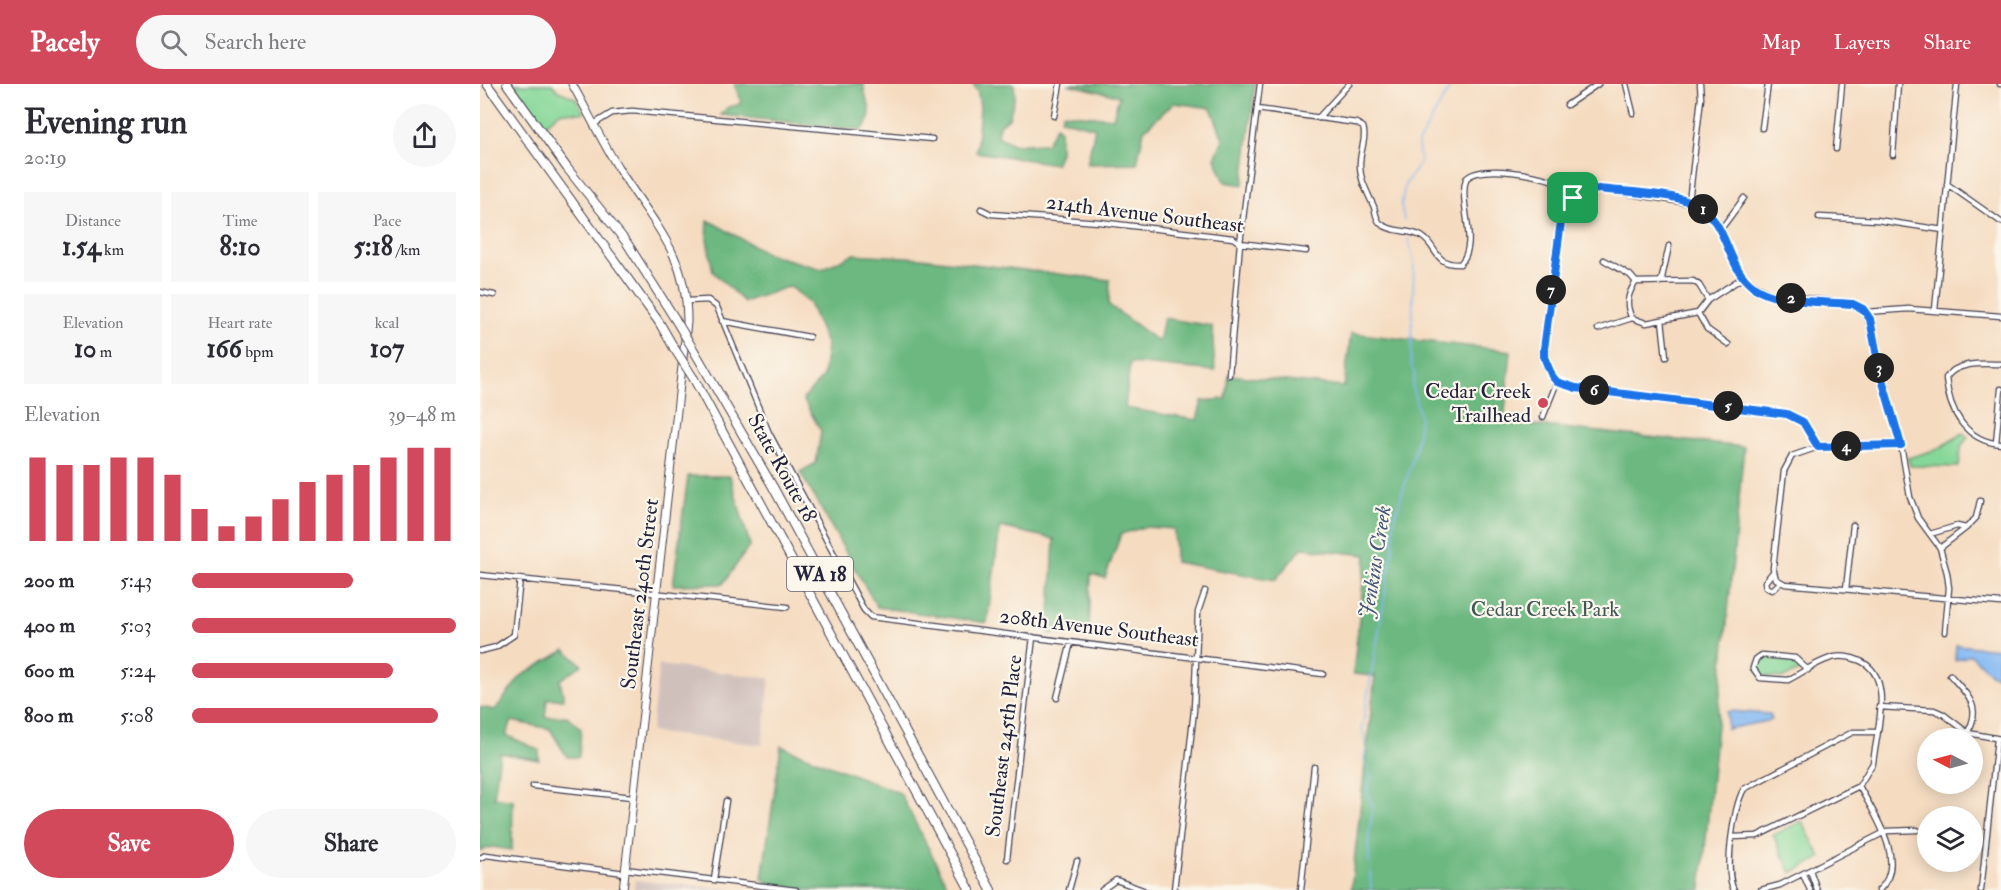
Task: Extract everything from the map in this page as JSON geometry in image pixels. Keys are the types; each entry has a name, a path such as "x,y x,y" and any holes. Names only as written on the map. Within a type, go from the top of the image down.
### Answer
{"highway":[{"name":"State Route 18","path":"487,84 659,322 694,379 822,612 970,890"},
{"name":"State Route 18","path":"507,84 567,168 627,243 675,319 773,486 991,890"}],"main road":[{"name":"Southeast 240th Street","path":"572,84 619,170 672,249 679,264 687,301 687,322 623,890"}],"street":[{"path":"1054,116 1060,84"},
{"path":"1229,375 1240,243 1260,84"},
{"path":"1318,118 1349,84"},
{"path":"1567,105 1598,84"},
{"path":"1626,84 1633,113"},
{"path":"1689,202 1701,98 1700,84"},
{"path":"1762,128 1768,84"},
{"path":"1836,149 1842,84"},
{"path":"1893,155 1898,84"},
{"path":"1935,310 1957,84"},
{"path":"1257,109 1356,123 1363,127 1365,132 1360,164 1362,178 1378,221 1383,225 1419,235 1428,243 1436,256 1448,263 1460,264 1466,255 1464,191 1466,179 1471,174 1511,172 1552,181 1568,188 1573,198"},
{"path":"594,124 612,113 632,111 932,140"},
{"path":"1947,184 2001,222"},
{"path":"1818,447 1803,422 1787,414 1576,388 1557,382 1549,372 1544,349 1561,219 1573,198 1586,191 1599,189 1689,202 1707,213 1721,229 1742,278 1770,294 1853,304 1866,312 1900,309 1935,310 2001,316"},
{"path":"1721,229 1744,198"},
{"name":"214th Avenue Southeast","path":"981,209 991,214 1100,222 1233,238 1240,243 1306,251"},
{"path":"1819,217 1877,220 1943,230"},
{"path":"1661,282 1668,246"},
{"path":"1604,260 1636,282 1693,281 1699,285 1708,300"},
{"path":"1598,329 1632,318 1642,323 1698,313 1708,300 1742,278"},
{"path":"1632,318 1628,299 1636,282"},
{"path":"480,292 494,295"},
{"path":"687,301 712,302 722,321 809,337"},
{"path":"1866,312 1901,445 1910,497 1918,518 1941,548 1947,573 1948,598 1945,632"},
{"path":"1698,313 1707,329 1728,344"},
{"path":"1662,320 1666,357"},
{"name":"208th Avenue Southeast","path":"722,321 769,433 864,610 871,617 1323,674"},
{"path":"2001,364 1978,363 1956,369 1948,374 1946,381 1954,412 1966,430 1978,438 1998,443 2001,389"},
{"path":"1543,417 1557,382"},
{"path":"1779,580 1775,589 1767,589 1765,582 1773,572 1785,466 1796,452 1818,447 1901,445"},
{"path":"1941,548 1976,518 1980,501"},
{"path":"1846,589 1852,525"},
{"path":"1930,534 1957,526 1966,528"},
{"path":"1773,572 1779,580 1846,589 2001,603"},
{"path":"480,575 787,607"},
{"path":"480,651 496,647 514,635 520,579"},
{"path":"1174,890 1198,657 1198,612 1205,591"},
{"name":"Southeast 245th Place","path":"1007,859 1033,637"},
{"path":"1057,698 1071,642"},
{"path":"1733,837 1758,836 1859,786 1873,763 1880,684 1877,677 1861,661 1842,656 1832,658 1808,670 1783,681 1760,678 1753,668 1756,659 1762,655 1795,658 1808,670"},
{"path":"1950,675 1973,704 1975,718 1970,728"},
{"path":"1879,707 1934,710 1943,714 1958,728"},
{"path":"1734,890 1730,876 1739,797 1751,784 1853,732 1876,732"},
{"path":"1981,890 1999,739 1983,738"},
{"path":"1301,890 1314,767"},
{"path":"533,786 632,797"},
{"path":"1859,786 1884,832 1890,856 1888,877 1879,890"},
{"path":"714,879 726,801"},
{"path":"1761,890 1774,888 1884,832 1894,829 1917,830"},
{"path":"480,858 486,855 796,890"},
{"path":"1069,890 1077,861"},
{"path":"1810,870 1818,890"},
{"path":"1803,874 1810,890"},
{"path":"1102,890 1116,880 1143,890"}],"shaded area":[{"path":"659,665 770,678 762,745 651,732"},
{"path":"635,880 738,890 634,890"}],"green space":[{"path":"513,84 552,84 558,91 576,98 584,113 560,112 544,126"},
{"path":"734,84 864,84 870,116 862,130 721,115 728,107 738,105 741,101"},
{"path":"973,84 1014,84 1015,96 1009,118 999,125 997,136 1013,144 1046,144 1056,126 1060,130 1060,153 1055,164 976,152 980,108 978,94"},
{"path":"1067,84 1255,84 1243,185 1225,182 1215,158 1223,139 1211,108 1174,103 1144,130 1137,163 1087,164 1095,128 1061,119 1063,113 1113,118 1119,96"},
{"name":"Cedar Creek Park","path":"708,220 768,254 822,269 853,254 922,258 1110,280 1109,305 1159,342 1164,318 1212,326 1215,371 1130,363 1125,408 1197,420 1202,401 1226,399 1229,375 1344,387 1351,333 1511,351 1504,422 1744,447 1701,890 1351,890 1375,676 1353,674 1366,555 1302,548 1275,580 1175,562 1174,529 1145,527 1121,534 1105,578 1091,574 1089,631 1049,634 1054,539 1000,527 987,623 877,607 800,472 816,463 821,431 803,399 823,377 827,346 809,303 790,286 744,302 713,272 707,239"},
{"path":"1963,433 1968,437 1961,447 1959,467 1910,466 1908,458 1938,449"},
{"path":"688,476 730,476 750,545 723,584 673,585"},
{"path":"565,650 582,665 560,680 564,699 547,699 545,717 567,716 581,729 579,757 567,757 550,729 512,721 506,735 539,750 539,760 500,753 494,797 513,800 512,850 492,847 480,851 480,707 495,710 521,676"},
{"path":"1764,657 1799,664 1800,671 1783,678 1763,676 1756,668 1758,661"},
{"path":"781,746 900,793 950,890 772,890 762,878"},
{"path":"1802,821 1821,858 1791,873 1773,835"}],"water":[{"path":"1956,645 1999,649 1997,676 1992,675 1971,655 1955,660"},
{"path":"1727,712 1770,714 1772,720 1727,729"}],"waterway":[{"name":"Jenkins Creek","path":"1404,220 1401,206 1405,185 1420,162 1418,143 1452,84"},
{"name":"Jenkins Creek","path":"1371,890 1368,840 1373,807 1367,790 1371,777 1364,760 1366,748 1362,728 1393,549 1394,520 1416,447 1420,417 1412,387 1415,374 1411,366 1414,261 1408,239"}],"place":[{"name":"Cedar Creek Trailhead","path":"1543,403"}],"route":[{"path":"1599,189 1695,204 1718,223 1742,278 1762,292 1782,297 1860,306 1870,319 1874,348 1901,445 1818,447 1803,422 1787,414 1576,388 1557,382 1549,372 1544,349 1561,219 1564,209 1573,198 1586,191 1599,189"}]}
